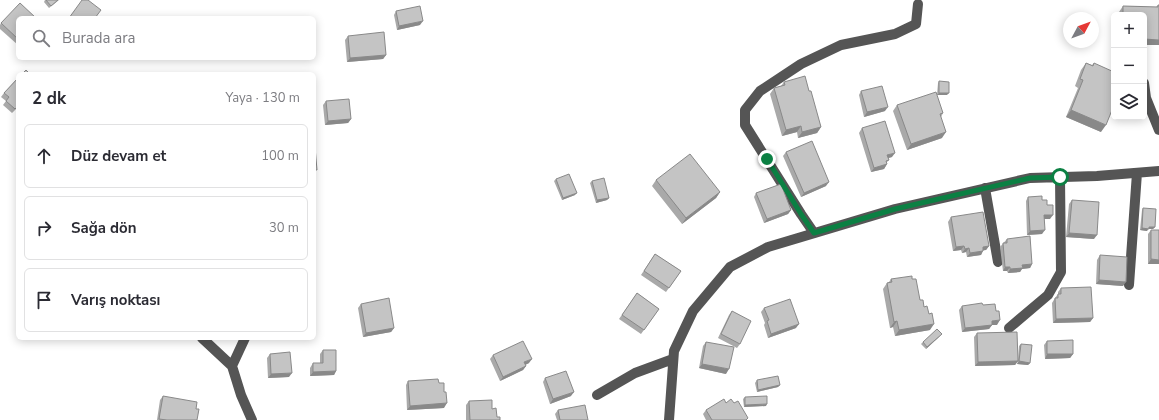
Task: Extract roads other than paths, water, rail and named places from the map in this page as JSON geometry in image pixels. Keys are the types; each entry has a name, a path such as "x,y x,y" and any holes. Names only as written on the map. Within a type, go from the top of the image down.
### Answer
{"street":[{"path":"814,233 745,126 745,110 760,91 801,64 841,45 895,34 916,24 918,4"},
{"path":"1144,84 1146,98 1159,130"},
{"path":"669,420 674,351 693,311 730,267 768,247 895,209 1030,178 1097,176 1159,171"},
{"path":"1129,285 1137,173"},
{"path":"1009,328 1048,296 1061,272 1060,177"},
{"path":"985,188 998,262"},
{"path":"204,340 232,366 241,395 252,420"},
{"path":"232,366 244,340"},
{"path":"597,394 635,373 673,359"}]}
